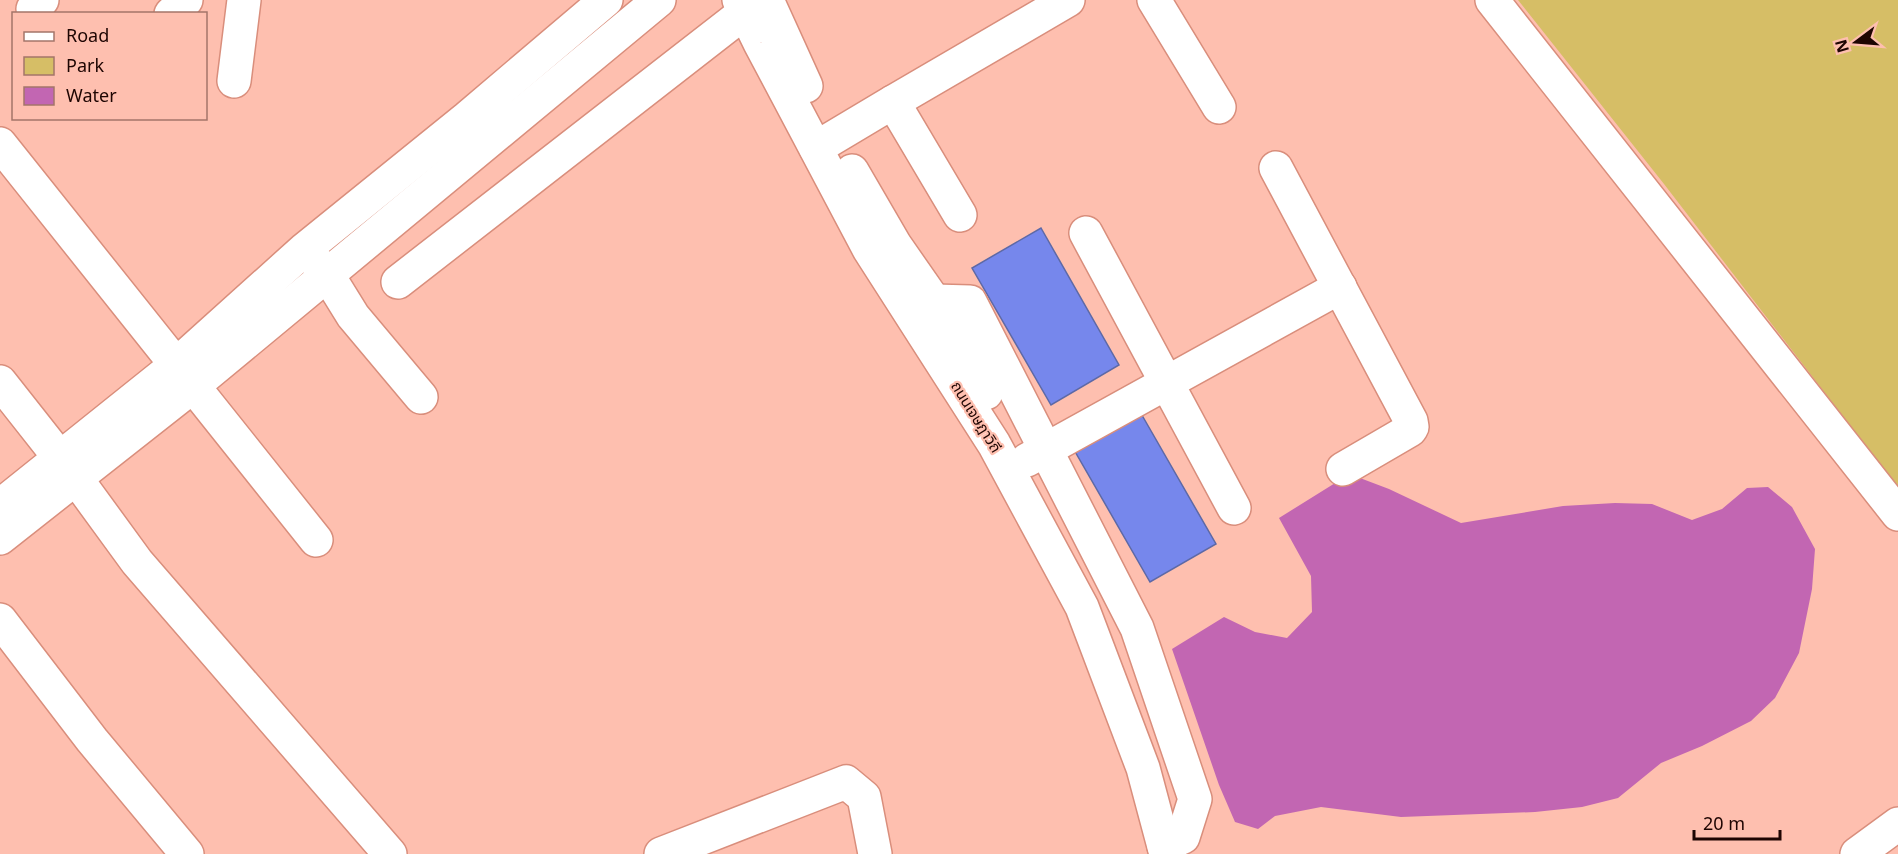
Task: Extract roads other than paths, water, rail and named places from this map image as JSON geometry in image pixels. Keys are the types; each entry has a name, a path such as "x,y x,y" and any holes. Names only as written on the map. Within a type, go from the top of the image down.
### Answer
{"street":[{"path":"173,12 186,0"},
{"path":"234,81 244,0"},
{"path":"184,376 305,249 606,0"},
{"path":"0,538 68,468 184,376 327,274 463,164 658,0"},
{"path":"824,143 1068,0"},
{"path":"1154,0 1219,107"},
{"path":"1492,0 1898,514"},
{"path":"398,282 750,4"},
{"name":"ถนนเจษฎาวิถี","path":"750,4 813,103 824,143 895,245 923,309 1026,461 1102,600 1162,762 1175,848"},
{"path":"893,102 960,215"},
{"path":"441,137 463,164"},
{"path":"0,144 316,540"},
{"path":"1276,168 1411,421 1412,427 1343,469"},
{"path":"1086,233 1234,508"},
{"path":"305,249 327,274 353,316 422,397"},
{"path":"1026,461 1340,287"},
{"path":"0,382 68,468 137,562 390,854"},
{"path":"0,506 68,468"},
{"path":"0,620 92,740 187,854"},
{"path":"661,854 846,782 864,796 875,854"},
{"path":"1857,854 1898,824"}],"water":[{"path":"1352,475 1389,489 1461,523 1563,506 1615,503 1652,504 1692,520 1722,509 1747,488 1768,487 1792,507 1815,549 1812,589 1799,653 1775,698 1751,721 1702,746 1661,763 1618,798 1582,807 1535,812 1401,817 1321,807 1275,816 1258,829 1235,822 1219,785 1172,649 1224,617 1255,632 1287,638 1312,612 1311,576 1279,518"}]}
